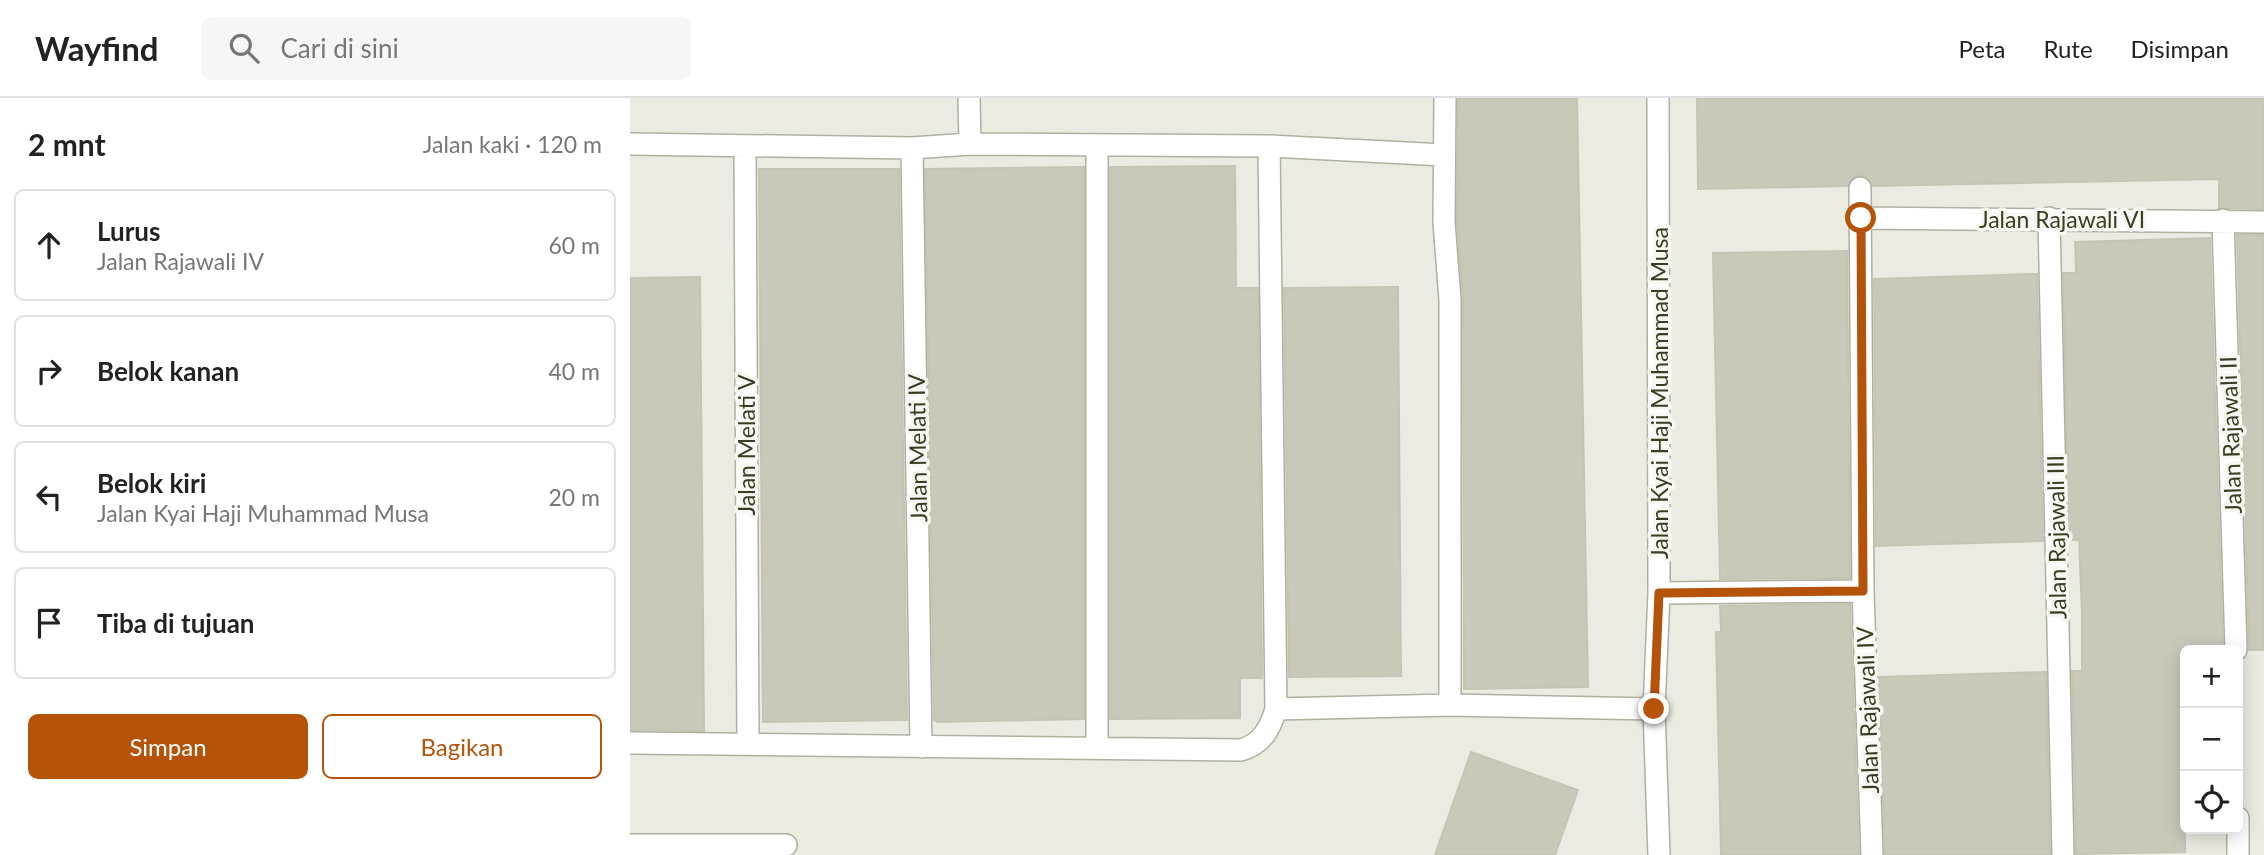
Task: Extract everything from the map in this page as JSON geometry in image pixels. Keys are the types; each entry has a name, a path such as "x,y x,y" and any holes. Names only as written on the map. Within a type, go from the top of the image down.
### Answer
{"street":[{"path":"969,98 970,144"},
{"path":"1445,98 1444,155 1450,300 1450,705"},
{"name":"Jalan Kyai Haji Muhammad Musa","path":"1658,98 1659,593 1654,709 1660,855"},
{"path":"630,144 912,148 970,144 1269,146 1444,155"},
{"path":"1097,145 1097,747"},
{"name":"Jalan Melati V","path":"745,146 748,743"},
{"path":"630,743 1241,750 1262,739 1271,726 1276,709 1269,146"},
{"name":"Jalan Melati IV","path":"912,148 921,747"},
{"name":"Jalan Rajawali IV","path":"1860,188 1863,591 1871,855"},
{"name":"Jalan Rajawali VI","path":"1861,218 2264,222"},
{"name":"Jalan Rajawali III","path":"2049,218 2063,855"},
{"name":"Jalan Rajawali II","path":"2223,220 2236,645"},
{"path":"1659,593 1863,591"},
{"path":"1276,709 1450,705 1654,709"},
{"path":"2238,834 2238,855"},
{"path":"630,845 786,845"}],"building":[{"path":"1458,98 1577,98 1588,687 1464,689 1463,300 1457,222"},
{"path":"1697,98 2264,98 2264,209 2219,208 2219,179 1873,186 1867,177 1859,175 1853,177 1847,186 1698,189"},
{"path":"1235,166 1236,288 1258,288 1262,678 1240,678 1240,718 1110,719 1110,167"},
{"path":"1084,167 1084,719 938,722 934,720 925,169"},
{"path":"759,169 899,169 907,720 763,722"},
{"path":"2237,235 2264,235 2264,650 2249,650"},
{"path":"2210,238 2223,645 2180,645 2180,834 2185,834 2185,852 2076,854 2072,671 2082,671 2082,612 2079,540 2069,540 2063,273 2076,273 2075,242"},
{"path":"1847,251 1850,578 1720,579 1713,253"},
{"path":"2037,274 2043,541 1876,546 1874,279"},
{"path":"700,277 704,731 630,730 630,278"},
{"path":"1398,287 1401,676 1289,677 1284,288"},
{"path":"1850,604 1859,855 1721,855 1716,632 1721,632 1720,606"},
{"path":"2046,672 2050,855 1885,855 1879,677"},
{"path":"1471,752 1578,790 1555,855 1435,855"}],"route":[{"path":"1654,709 1659,593 1863,591 1861,218"}]}
